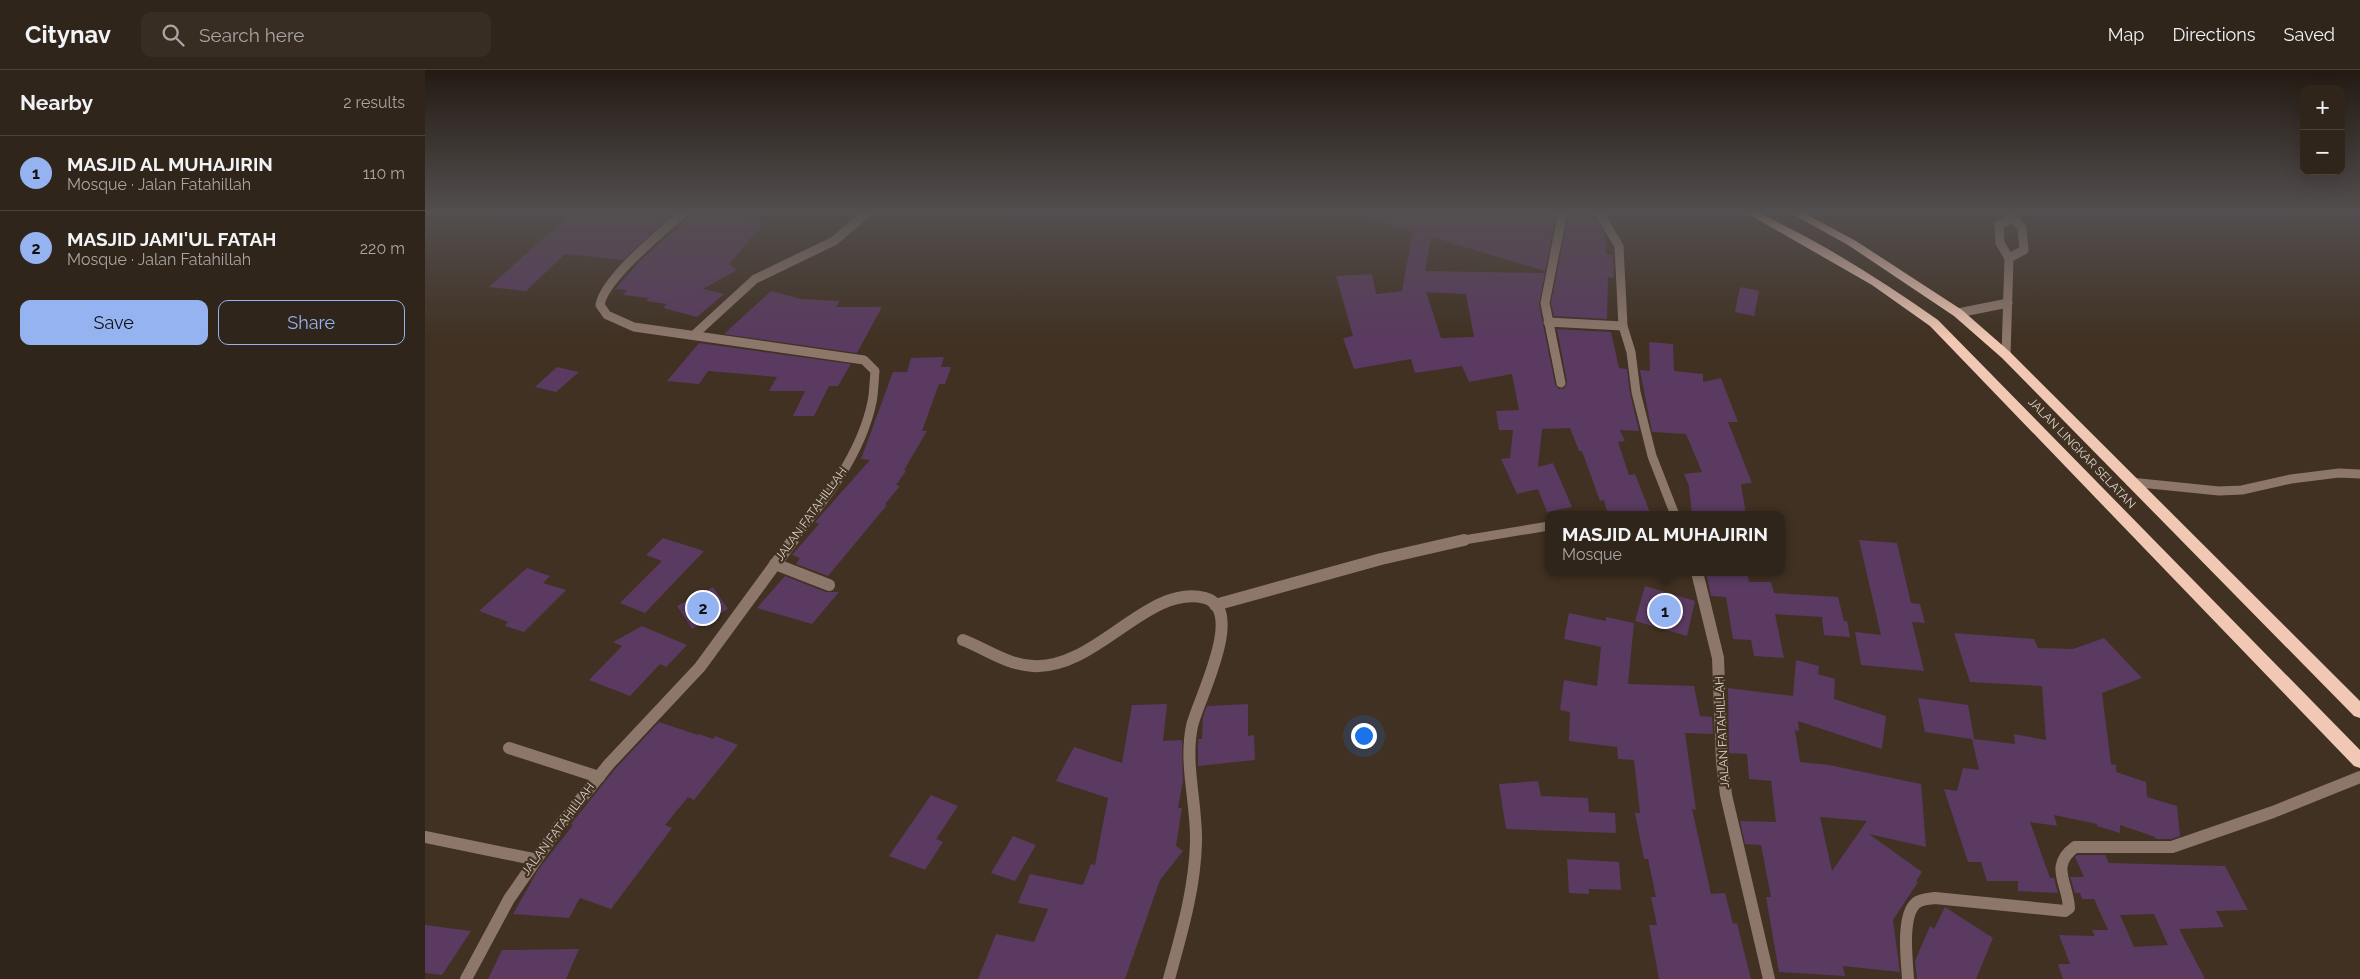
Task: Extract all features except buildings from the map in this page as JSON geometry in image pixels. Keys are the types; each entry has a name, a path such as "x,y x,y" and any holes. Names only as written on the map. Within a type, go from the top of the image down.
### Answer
{"highway":[{"name":"JALAN LINGKAR SELATAN","path":"1828,253 1876,282 1934,323 2360,762"},
{"name":"JALAN LINGKAR SELATAN","path":"1868,253 1958,314 2006,355 2360,712"},
{"path":"1876,282 1891,269"}],"street":[{"name":"JALAN FATAHILLAH","path":"466,979 481,945 533,859 599,776 691,677 734,623 805,525 852,455 871,406 875,388 875,371 864,360 695,334 634,327 612,320 601,311 598,302 603,291 641,253"},
{"path":"695,334 755,279 807,253"},
{"path":"1554,253 1545,303 1561,382"},
{"path":"1620,253 1623,326 1631,352 1636,392 1649,448 1673,511"},
{"path":"2005,253 2009,258 2006,355"},
{"path":"2009,258 2018,253"},
{"path":"1958,314 2008,303"},
{"path":"1548,322 1623,326"},
{"path":"2130,482 2219,491 2242,490 2339,473 2360,474"},
{"path":"1215,605 1415,549 1483,535 1545,527"},
{"path":"775,564 829,585"},
{"name":"JALAN FATAHILLAH","path":"1698,576 1718,658 1722,762 1726,795 1769,979"},
{"path":"963,640 981,646 1002,658 1023,665 1043,666 1061,662 1083,653 1153,606 1177,599 1198,597 1207,599 1215,605 1221,614 1223,630 1217,655 1194,716 1190,734 1189,758 1195,805 1196,843 1190,886 1169,979"},
{"path":"509,748 599,776"},
{"path":"1908,979 1907,924 1911,910 1916,903 1924,899 1935,898 2065,911 2069,908 2069,903 2061,873 2062,860 2066,852 2075,848 2172,847 2273,812 2360,776"},
{"path":"425,837 533,859"}],"place":[{"name":"MASJID JAMI'UL FATAH","path":"703,608"},
{"name":"MASJID AL MUHAJIRIN","path":"1665,611"}]}
